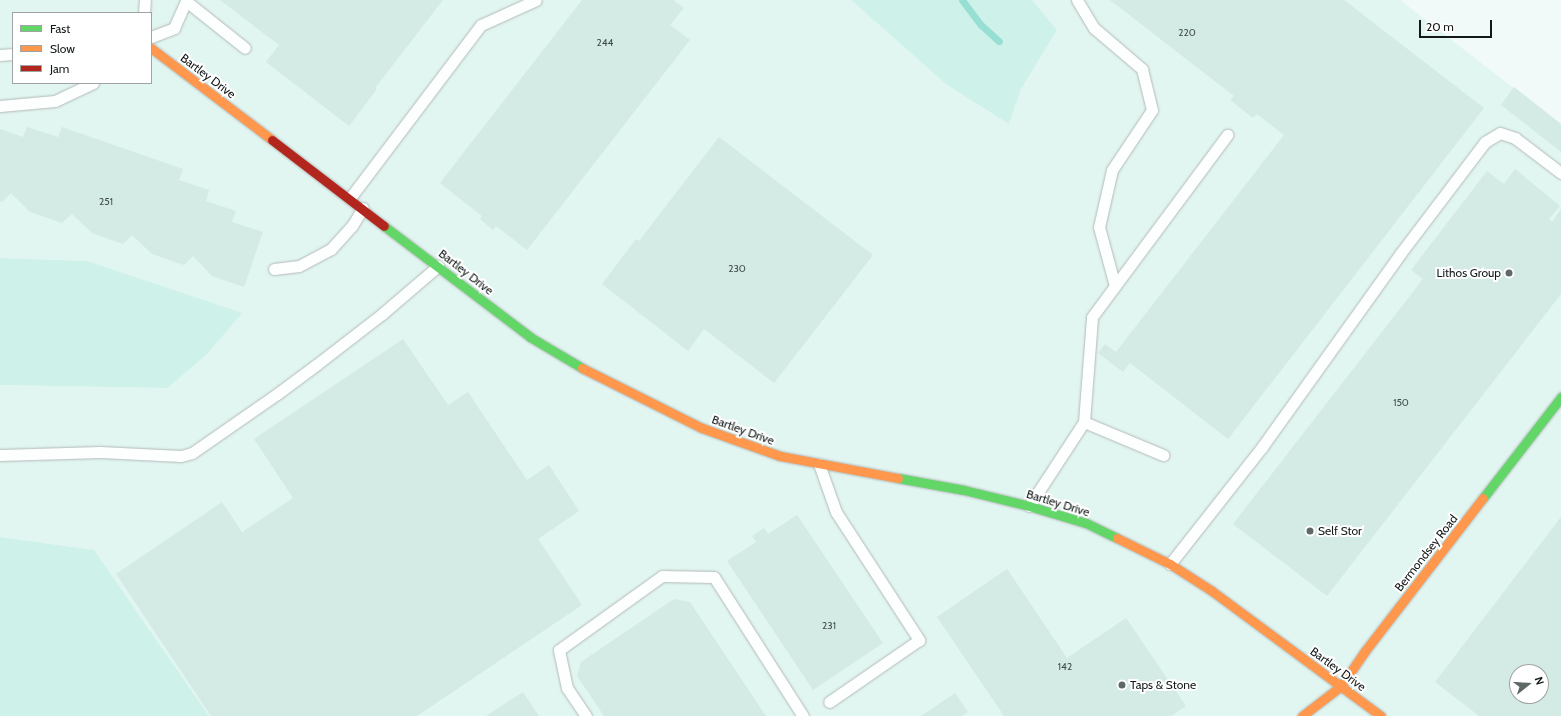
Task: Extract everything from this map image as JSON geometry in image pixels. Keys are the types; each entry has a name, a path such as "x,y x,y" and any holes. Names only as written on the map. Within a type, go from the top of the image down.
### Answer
{"street":[{"name":"Bartley Drive","path":"152,49 350,198 530,337 581,368 702,428 780,456 964,490 1029,506 1086,524 1170,564 1212,591 1381,716"},
{"name":"Bermondsey Road","path":"1302,716 1341,686 1365,651 1561,397"}],"lane":[{"path":"144,12 145,0"},
{"path":"350,198 480,25 536,0"},
{"path":"1077,0 1094,28 1142,69 1152,110 1112,170 1099,227 1115,286"},
{"path":"152,37 174,28 186,1 245,48"},
{"path":"0,55 12,54"},
{"path":"0,106 55,101 91,84"},
{"path":"1170,564 1262,448 1400,254 1484,142 1500,133 1515,138 1561,173"},
{"path":"1029,506 1084,422 1092,317 1227,135"},
{"path":"274,269 299,266 331,249 352,226 363,208"},
{"path":"0,455 100,452 182,456 192,453 316,365 382,314 438,266"},
{"path":"1084,422 1163,455"},
{"path":"819,464 836,512 919,640 829,702"},
{"path":"586,716 567,688 559,650 662,576 714,577 803,716"}],"shaded area":[{"path":"0,0 851,0 947,85 1009,124 1021,89 1057,30 1032,0 1400,0 1561,125 1561,716 209,716 94,550 0,537 0,385 167,388 87,261 0,258"}],"green space":[{"path":"851,0 1032,0 1057,30 1021,89 1009,124 947,85"},
{"path":"0,258 87,261 242,313 207,354 167,388 0,385"},
{"path":"0,537 94,550 209,716 0,716"}],"building":[{"path":"220,0 443,0 375,88 377,89 349,126 266,62 279,45"},
{"path":"582,0 673,0 684,8 670,25 690,40 527,250 496,226 493,230 480,219 482,216 440,183"},
{"path":"1110,0 1344,0 1484,108 1228,439 1130,363 1123,372 1098,353 1105,344 1116,352 1284,135 1257,114 1253,118 1230,100 1234,96"},
{"path":"1514,87 1561,124 1561,152 1501,105"},
{"path":"27,127 58,137 62,127 183,169 179,180 209,190 206,201 236,211 232,222 263,232 244,287 212,276 193,256 184,265 152,254 132,235 123,244 92,233 72,214 62,223 30,212 11,193 2,202 0,201 0,129 23,137"},
{"path":"719,137 873,255 774,383 704,329 688,351 602,284 636,239 639,241"},
{"path":"1515,169 1560,206 1549,219 1552,222 1561,209 1561,294 1327,596 1233,524 1423,279 1411,270 1487,171 1504,184"},
{"path":"403,339 448,405 468,392 527,480 549,465 579,511 538,539 582,605 417,716 211,716 116,574 222,502 242,532 293,498 254,439"},
{"path":"797,515 883,643 813,690 727,561 756,542 752,536 764,528 768,534"},
{"path":"1561,517 1561,716 1479,716 1435,682"},
{"path":"1007,569 1067,658 1126,618 1186,706 1171,716 1004,716 937,617"},
{"path":"674,599 690,602 766,716 604,716 577,676 581,662"},
{"path":"523,692 539,716 486,716"},
{"path":"955,693 968,712 962,716 921,716"}],"waterway":[{"path":"962,0 981,25 999,41"}],"traffic: fast":[{"path":"384,226 530,337 582,368"},
{"path":"1483,498 1561,397"},
{"path":"898,478 964,490 1029,506 1086,523 1117,538"}],"traffic: slow":[{"path":"152,49 272,140"},
{"path":"582,368 702,428 780,456 898,478"},
{"path":"1302,716 1341,686 1365,651 1483,498"},
{"path":"1117,538 1170,564 1212,591 1381,716"}],"traffic: jam":[{"path":"272,140 384,226"}],"place":[{"name":"Lithos Group","path":"1509,273"},
{"name":"Self Stor","path":"1310,531"},
{"name":"Taps & Stone","path":"1122,685"}]}
